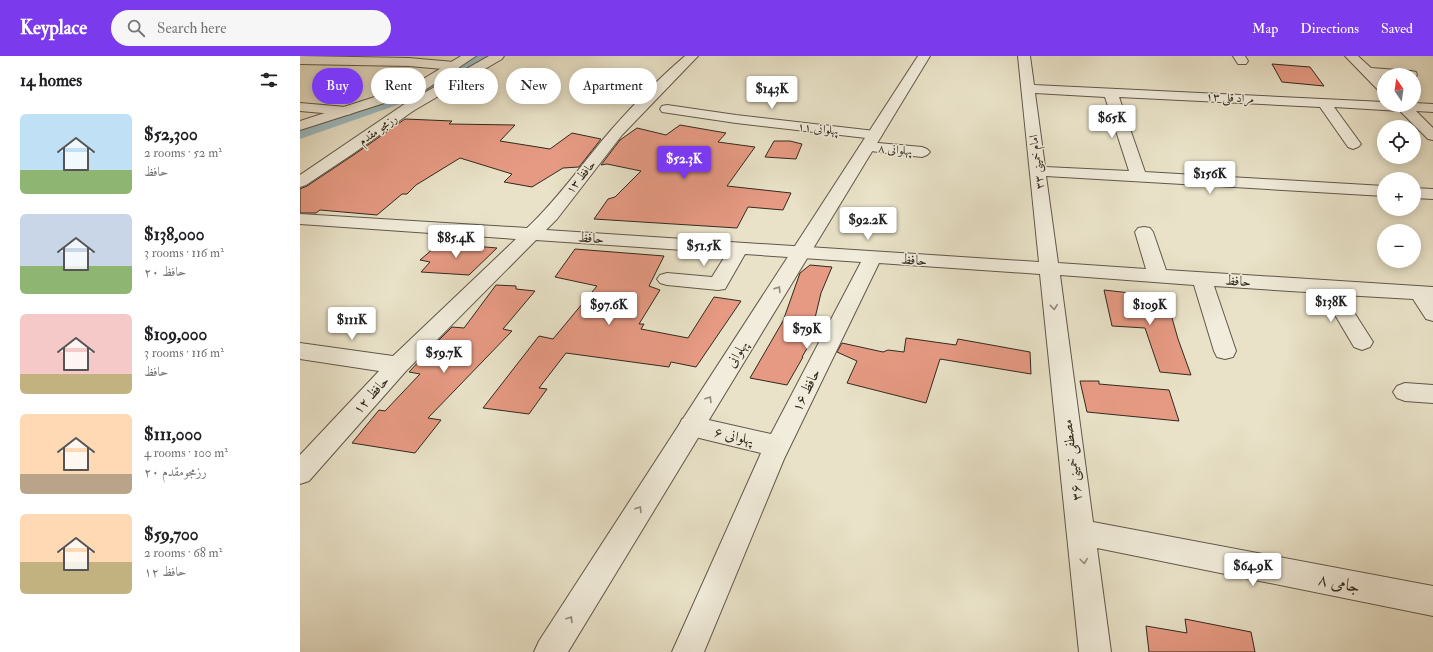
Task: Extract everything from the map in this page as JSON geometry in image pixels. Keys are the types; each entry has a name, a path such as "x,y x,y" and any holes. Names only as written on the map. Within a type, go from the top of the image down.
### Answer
{"street":[{"name":"رزمجو مقدم","path":"300,126 420,87 470,56"},
{"name":"رزمجو مقدم","path":"300,182 349,150 408,108 498,56"},
{"name":"حافظ ۱۳","path":"529,234 551,215 630,118 677,69 692,56"},
{"name":"پهلوانی","path":"550,652 924,56"},
{"name":"امام خمینی ۳۳","path":"1024,56 1049,268"},
{"path":"1351,56 1377,81"},
{"path":"300,60 409,62 454,66"},
{"path":"1368,72 1377,73"},
{"name":"مراد قلی ۱۳","path":"1028,88 1377,105"},
{"path":"1111,93 1138,176"},
{"path":"1324,103 1353,144"},
{"path":"300,106 346,111"},
{"name":"مراد قلی ۱۳","path":"1421,107 1433,108"},
{"name":"پهلوانی ۱۱","path":"667,109 871,141"},
{"path":"1408,112 1433,136"},
{"name":"پهلوانی ۸","path":"871,141 922,152"},
{"path":"1038,170 1377,191"},
{"path":"1421,193 1433,194"},
{"name":"حافظ","path":"300,219 1426,293"},
{"path":"1144,232 1158,276"},
{"name":"حافظ ۱۲","path":"300,473 398,365 529,234"},
{"path":"667,279 718,284 738,248"},
{"name":"حافظ ۱۶","path":"688,652 774,452 873,257"},
{"name":"مصطفی خمینی ۳۶","path":"1049,268 1095,652"},
{"path":"1202,279 1225,351"},
{"path":"1328,287 1362,342"},
{"path":"1426,293 1433,314"},
{"path":"300,351 398,365"},
{"path":"1405,392 1433,394"},
{"name":"پهلوانی ۶","path":"691,426 774,452"},
{"name":"جامی ۸","path":"1080,532 1433,601"}],"building":[{"path":"1272,64 1310,67 1324,86 1282,82"},
{"path":"405,119 452,121 449,124 515,125 500,141 550,149 572,133 601,139 579,167 563,168 532,187 504,182 512,174 460,158 416,185 407,194 402,194 377,215 320,210 316,213 300,213 300,189 307,186 355,154"},
{"path":"680,125 726,133 718,142 755,147 727,186 791,193 783,210 748,207 737,228 594,219 608,199 615,197 641,171 607,164 601,165 620,140 637,128 666,135"},
{"path":"774,141 790,141 802,144 796,159 765,157"},
{"path":"440,243 497,248 469,275 421,272 430,262 420,260"},
{"path":"575,249 664,256 649,286 660,290 639,324 644,324 641,329 688,338 714,297 741,301 696,367 671,362 669,367 566,353 539,388 547,389 529,414 483,408 539,336 553,339 597,286 555,277"},
{"path":"810,265 832,267 821,293 815,318 809,332 816,333 787,385 750,378 783,321 800,273"},
{"path":"496,285 516,286 516,289 535,291 503,329 512,331 428,418 441,420 415,453 352,443 379,410 385,411 420,374 409,372 452,327 464,328"},
{"path":"1104,290 1166,297 1178,339 1191,375 1160,372 1145,328 1112,326"},
{"path":"906,338 956,345 958,339 1030,352 1031,374 940,359 926,403 847,383 857,361 837,352 842,343 883,352 888,350 904,352"},
{"path":"1080,381 1099,381 1099,384 1169,390 1179,421 1087,412"},
{"path":"1185,619 1251,632 1255,652 1149,652 1146,626 1187,633"}],"waterway":[{"path":"300,134 432,88 485,56"}]}
